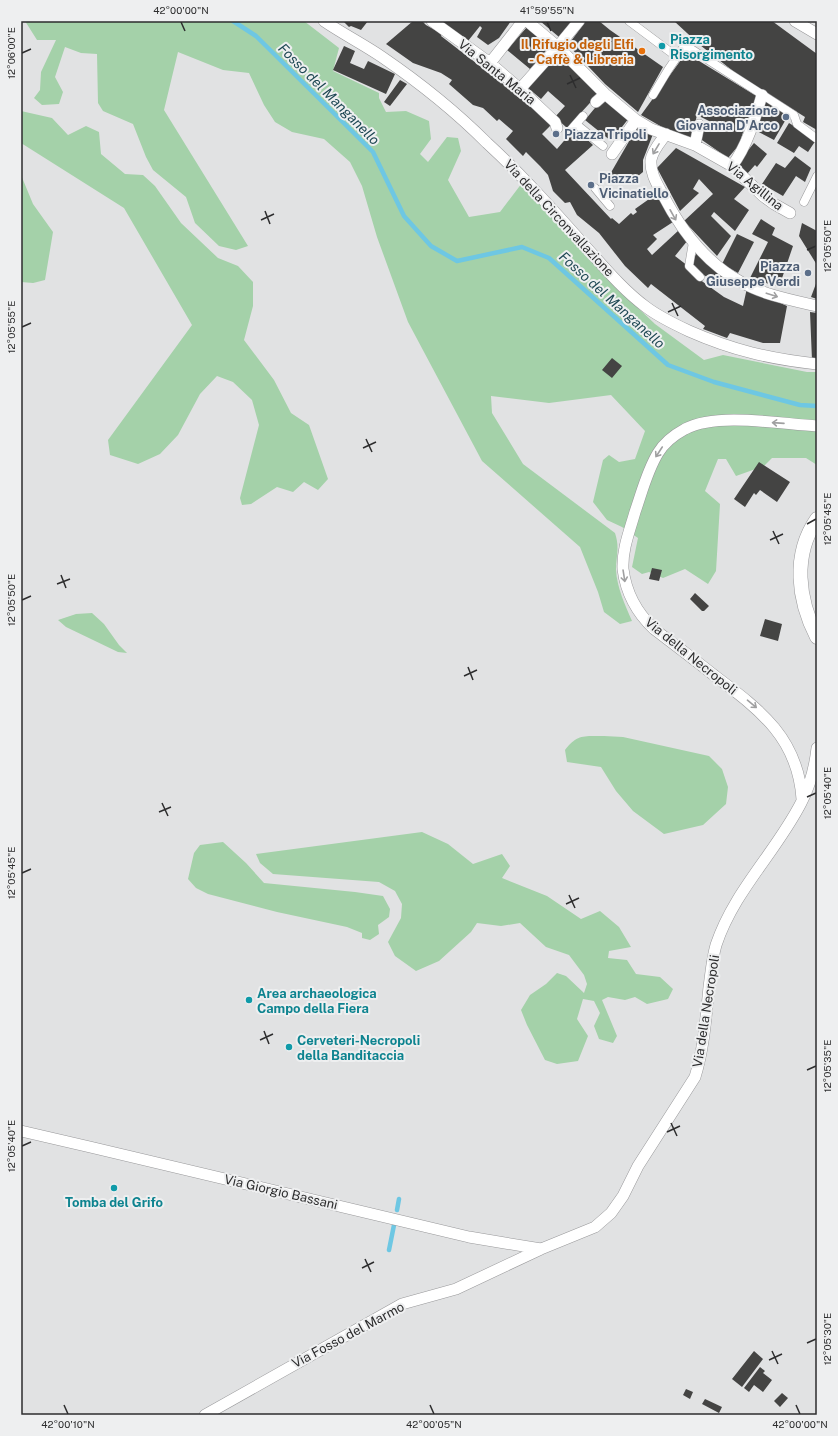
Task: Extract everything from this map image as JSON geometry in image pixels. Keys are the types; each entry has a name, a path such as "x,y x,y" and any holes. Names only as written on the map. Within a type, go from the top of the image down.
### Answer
{"street":[{"name":"Via della Circonvallazione","path":"324,21 384,58 430,92 461,118 532,188 625,289 652,312 677,326 708,340 731,348 774,358 817,364"},
{"name":"Via Santa Maria","path":"432,21 490,63 555,122 558,128"},
{"path":"490,63 523,21"},
{"name":"Via Agillina","path":"527,21 558,47 604,94 636,120 651,128 695,145 732,166 763,196 790,213"},
{"path":"520,89 579,21"},
{"path":"630,21 677,57"},
{"path":"795,21 817,34"},
{"path":"653,95 668,70 686,45 794,115 797,124 817,139"},
{"path":"596,102 604,94"},
{"path":"732,166 739,156 749,134 762,95"},
{"path":"569,132 583,116"},
{"path":"612,154 636,120"},
{"path":"576,124 603,146"},
{"path":"695,145 699,125"},
{"path":"666,134 654,153 651,167 654,179 676,220 693,242 720,269 743,284 774,296 817,306"},
{"path":"804,202 817,176"},
{"path":"595,188 610,206"},
{"path":"693,242 689,266 700,277"},
{"name":"Via della Necropoli","path":"802,802 801,788 795,764 788,749 773,725 749,701 654,629 644,619 632,601 627,589 623,568 623,557 649,470 663,445 674,436 691,426 717,420 740,420 817,426"},
{"path":"817,519 809,532 804,548 801,559 800,580 804,604 817,637"},
{"name":"Via della Necropoli","path":"541,1249 595,1227 611,1213 623,1196 638,1166 695,1077 700,1060 716,946 739,896 802,802 810,781 817,748"},
{"name":"Via Giorgio Bassani","path":"21,1131 90,1146 469,1237 541,1249"},
{"name":"Via Fosso del Marmo","path":"205,1415 402,1304 456,1289 541,1249"}],"green space":[{"path":"25,21 304,21 339,48 333,71 379,93 379,98 386,112 406,111 429,121 431,139 420,154 428,162 447,137 458,138 461,151 448,180 469,217 500,212 522,183 615,286 655,324 704,360 723,355 807,372 817,372 817,465 806,458 772,458 764,466 736,476 726,459 718,459 705,491 720,504 716,571 708,584 685,569 663,578 649,572 642,574 632,567 638,538 622,527 607,520 593,502 603,460 609,455 619,462 635,459 645,431 611,395 549,403 491,396 492,413 523,464 615,533 617,543 616,570 618,583 632,621 620,624 604,612 598,592 580,547 482,461 408,322 377,237 362,186 350,162 324,139 292,132 275,122 264,105 249,73 223,70 178,52 164,110 248,246 236,250 219,246 195,223 186,197 153,170 146,157 133,124 103,111 98,103 97,54 81,53 65,47 55,77 63,92 59,104 42,105 34,98 40,90 41,72 56,40 37,40"},
{"path":"21,111 52,118 68,135 86,126 99,132 101,154 125,174 143,175 155,186 181,223 218,258 238,266 253,282 253,306 244,340 274,380 291,413 309,425 328,479 318,490 304,482 293,492 277,487 251,504 242,505 240,498 259,425 252,400 233,382 217,376 200,394 178,435 160,454 138,464 110,455 108,440 192,325 124,208 21,143"},
{"path":"21,175 33,204 53,232 45,280 33,283 21,282"},
{"path":"92,613 104,624 119,645 127,653 118,652 66,627 58,620 76,614"},
{"path":"586,736 623,737 709,756 722,769 728,787 726,804 703,825 664,834 633,811 616,791 601,767 567,762 565,750 573,741"},
{"path":"422,832 448,844 473,864 502,854 510,866 502,878 547,896 581,919 600,911 619,927 631,947 609,951 608,958 627,960 636,974 660,977 673,989 668,999 647,1004 635,997 625,1000 608,997 602,1000 617,1036 613,1043 599,1039 594,1026 600,1013 594,1001 583,999 577,1019 588,1036 578,1061 557,1064 545,1060 521,1010 530,995 546,984 557,973 566,976 584,993 587,984 584,975 569,955 546,947 520,923 501,926 477,923 471,932 439,961 416,971 395,956 388,942 401,918 402,904 395,891 379,882 273,874 260,863 256,854"},
{"path":"223,842 246,863 264,883 383,896 390,909 389,917 378,925 379,934 370,940 362,938 362,933 347,927 277,912 208,894 196,888 188,879 194,853 200,845"}],"building":[{"path":"343,21 368,21 361,30 351,26 349,27"},
{"path":"413,21 422,21 442,34 441,36 533,107 552,124 542,134 557,149 575,128 593,145 565,170 611,219 612,218 619,224 631,213 633,215 637,212 635,209 659,192 673,222 653,235 657,239 647,249 652,255 679,230 688,240 675,256 688,266 692,274 724,297 743,306 747,288 787,306 780,343 763,343 730,333 727,338 703,329 705,326 651,284 648,288 625,266 599,233 577,215 570,202 565,203 553,191 548,175 540,166 526,152 523,156 506,139 513,131 499,119 497,121 483,108 473,105 449,84 452,80 441,73 413,63 386,44"},
{"path":"441,21 511,21 499,38 488,45 477,37 482,28 480,26 468,41"},
{"path":"540,21 572,21 559,37"},
{"path":"586,21 599,21 663,67 638,112 605,84 568,45"},
{"path":"674,21 772,21 817,54 817,130 803,122 805,117 738,75 700,45"},
{"path":"527,27 550,46 530,69 507,50"},
{"path":"344,46 355,51 350,63 364,69 368,61 395,74 386,94 333,70"},
{"path":"686,53 758,97 746,123 739,145 728,158 699,138 711,122 697,115 691,140 662,127 641,115"},
{"path":"557,55 599,93 567,128 555,117 565,106 548,91 541,99 528,88"},
{"path":"400,80 407,84 390,106 384,102"},
{"path":"604,97 629,118 611,141 585,120"},
{"path":"764,98 789,114 774,140 755,130"},
{"path":"789,123 816,140 808,152 799,146 794,153 777,143"},
{"path":"639,124 653,134 643,160 643,172 628,184 621,178 618,182 609,176"},
{"path":"754,143 767,154 757,167 755,165 747,174 736,165"},
{"path":"676,148 745,187 734,199 749,210 735,231 714,212 711,216 731,236 717,256 684,221 713,194 699,179 693,189 699,193 680,211 657,168"},
{"path":"795,156 811,168 805,182 796,176 783,196 762,184 776,163 785,168"},
{"path":"761,219 775,228 772,235 793,246 779,287 750,278 768,242 752,234"},
{"path":"802,223 817,231 817,265 799,236"},
{"path":"737,234 754,242 738,273 722,264"},
{"path":"697,252 724,274 719,280 714,276 712,280 697,271 691,264"},
{"path":"817,281 817,299 811,297"},
{"path":"810,312 817,313 817,358 812,360"},
{"path":"612,358 622,366 612,378 602,370"},
{"path":"759,462 790,482 777,502 760,490 756,495 754,493 745,507 734,499"},
{"path":"652,568 662,570 659,581 649,579"},
{"path":"695,593 709,606 704,611 702,611 690,599"},
{"path":"765,619 782,624 778,641 760,636"},
{"path":"754,1351 763,1359 742,1387 732,1379"},
{"path":"760,1367 765,1371 763,1373 772,1380 763,1392 754,1385 749,1392 744,1388"},
{"path":"686,1389 693,1392 690,1399 683,1395"},
{"path":"782,1393 788,1398 780,1407 774,1401"},
{"path":"705,1399 722,1407 719,1413 702,1404"}],"waterway":[{"name":"Fosso del Manganello","path":"233,21 256,36 373,152 404,216 431,246 457,261 522,247 549,258 668,365 714,382 800,405 817,406"},
{"path":"397,1210 399,1199"},
{"path":"389,1250 394,1225"}],"place":[{"name":"Piazza Risorgimento","path":"662,46"},
{"name":"Il Rifugio degli Elfi - Caffè & Libreria","path":"642,51"},
{"name":"Associazione Giovanna D'Arco","path":"786,117"},
{"name":"Piazza Tripoli","path":"556,134"},
{"name":"Piazza Vicinatiello","path":"591,185"},
{"name":"Piazza Giuseppe Verdi","path":"808,273"},
{"name":"Area archaeologica Campo della Fiera","path":"249,1000"},
{"name":"Cerveteri-Necropoli della Banditaccia","path":"289,1047"},
{"name":"Tomba del Grifo","path":"114,1188"}]}
